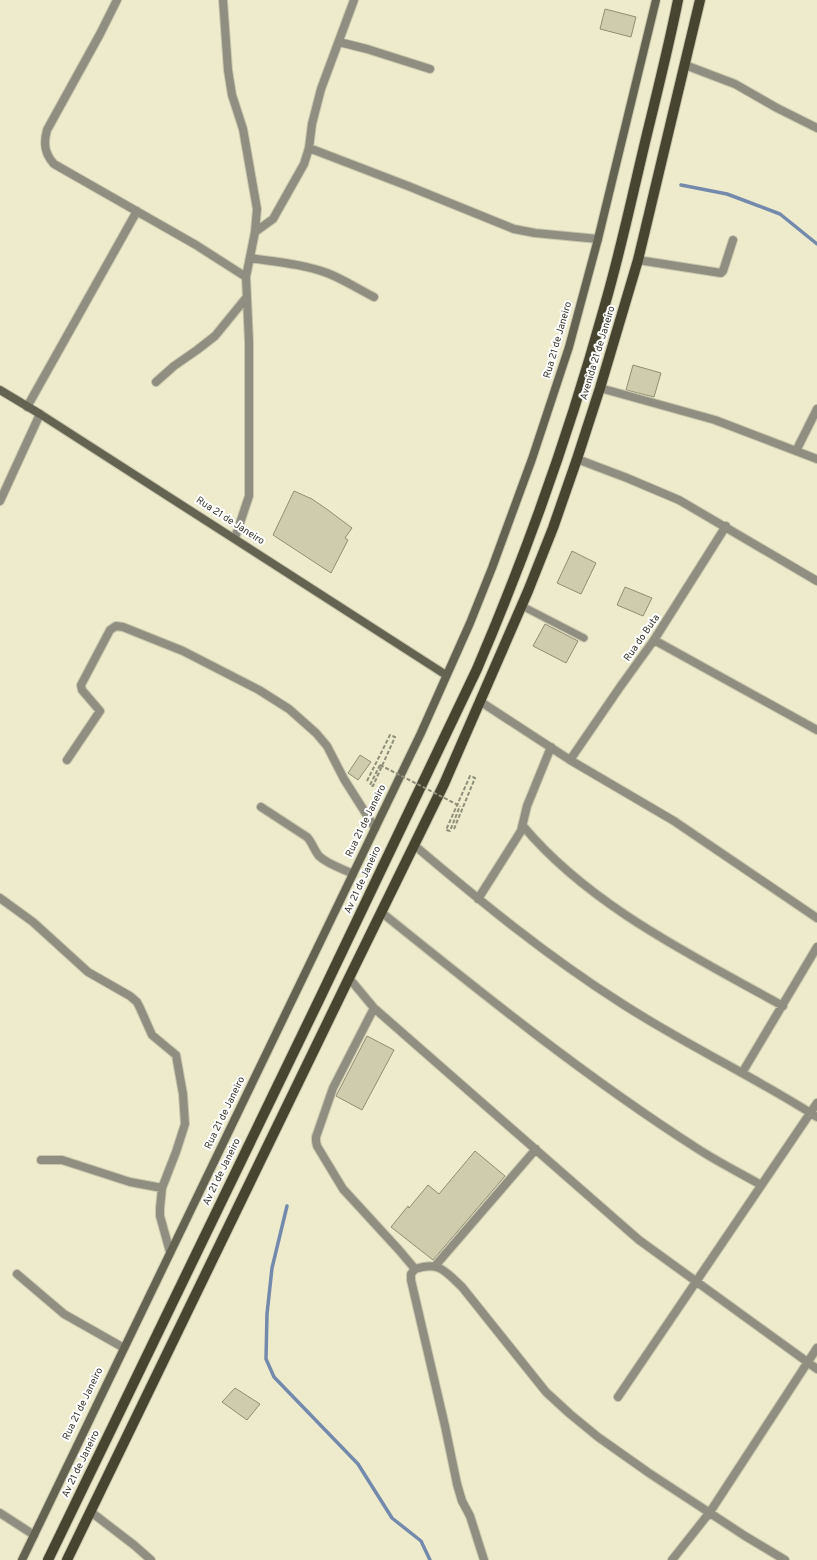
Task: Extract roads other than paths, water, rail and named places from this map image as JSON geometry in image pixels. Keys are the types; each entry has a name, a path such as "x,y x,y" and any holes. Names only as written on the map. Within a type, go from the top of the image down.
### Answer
{"main road":[{"name":"Avenida 21 de Janeiro","path":"417,794 493,632 548,486 581,386 605,307 678,0"},
{"name":"Avenida 21 de Janeiro","path":"481,702 553,528 600,388 638,260 700,0"},
{"path":"67,1560 444,784 481,702"},
{"name":"Av 21 de Janeiro","path":"48,1560 417,794"}],"street":[{"path":"117,0 47,130 44,145 50,160 54,164 196,245 246,277"},
{"path":"223,0 228,70 232,95 243,129 256,201 255,232 246,277 249,342 249,488 247,503 234,538"},
{"path":"255,232 270,222 281,207 304,164 309,148 315,107 354,0"},
{"name":"Rua 21 de Janeiro","path":"22,1560 376,828 421,733 470,623 532,459 569,347 598,240 656,0"},
{"path":"339,42 368,49 430,69"},
{"path":"685,65 735,84 777,108 817,128"},
{"path":"309,148 514,229 535,233 598,240"},
{"path":"27,407 137,210"},
{"path":"638,260 721,273 734,240"},
{"path":"250,258 303,266 325,272 374,297"},
{"path":"156,382 174,366 215,336 246,298"},
{"path":"600,388 715,420 817,459"},
{"name":"Rua 21 de Janeiro","path":"0,390 40,414 446,675"},
{"path":"796,451 817,409"},
{"path":"0,501 40,414"},
{"path":"577,459 627,478 678,500 726,526 817,581"},
{"name":"Rua do Buta","path":"570,760 654,640 726,526"},
{"path":"67,760 100,711 82,690 81,685 110,630 116,626 124,627 183,651 259,690 289,709 316,733 327,746 344,779 376,828"},
{"path":"654,640 817,730"},
{"path":"481,702 570,760 674,821 817,918"},
{"path":"478,900 518,837 523,826 527,806 551,747"},
{"path":"261,806 306,837 322,859 353,874"},
{"path":"523,826 558,862 617,908 667,941 783,1006"},
{"path":"414,845 478,900 564,965 621,1004 814,1115"},
{"path":"0,898 33,922 88,972 130,996 137,1002 152,1035 176,1055 183,1094 185,1124 162,1188 160,1216 170,1252"},
{"path":"381,912 520,1023 581,1068 699,1150 761,1185"},
{"path":"742,1073 817,947"},
{"path":"349,978 374,1008 639,1240 817,1369"},
{"path":"374,1008 333,1088 316,1137 316,1141 317,1146 343,1189 415,1269"},
{"path":"618,1397 761,1185 814,1115 817,1103"},
{"path":"435,1266 536,1149"},
{"path":"41,1160 62,1160 130,1182 162,1188"},
{"path":"484,1560 470,1516 462,1501 456,1484 445,1426 411,1280 411,1274 415,1269 424,1266 435,1266 447,1273 462,1287 546,1392 598,1437 785,1560"},
{"path":"17,1274 64,1314 124,1348"},
{"path":"672,1560 710,1512 817,1348"},
{"path":"91,1512 151,1560"},
{"path":"0,1513 34,1535"}],"lane":[{"path":"522,606 584,638"}],"waterway":[{"path":"681,185 727,194 780,214 817,244"},
{"path":"287,1206 272,1268 267,1314 266,1359 274,1377 358,1464 392,1518 421,1541 430,1560"}]}
